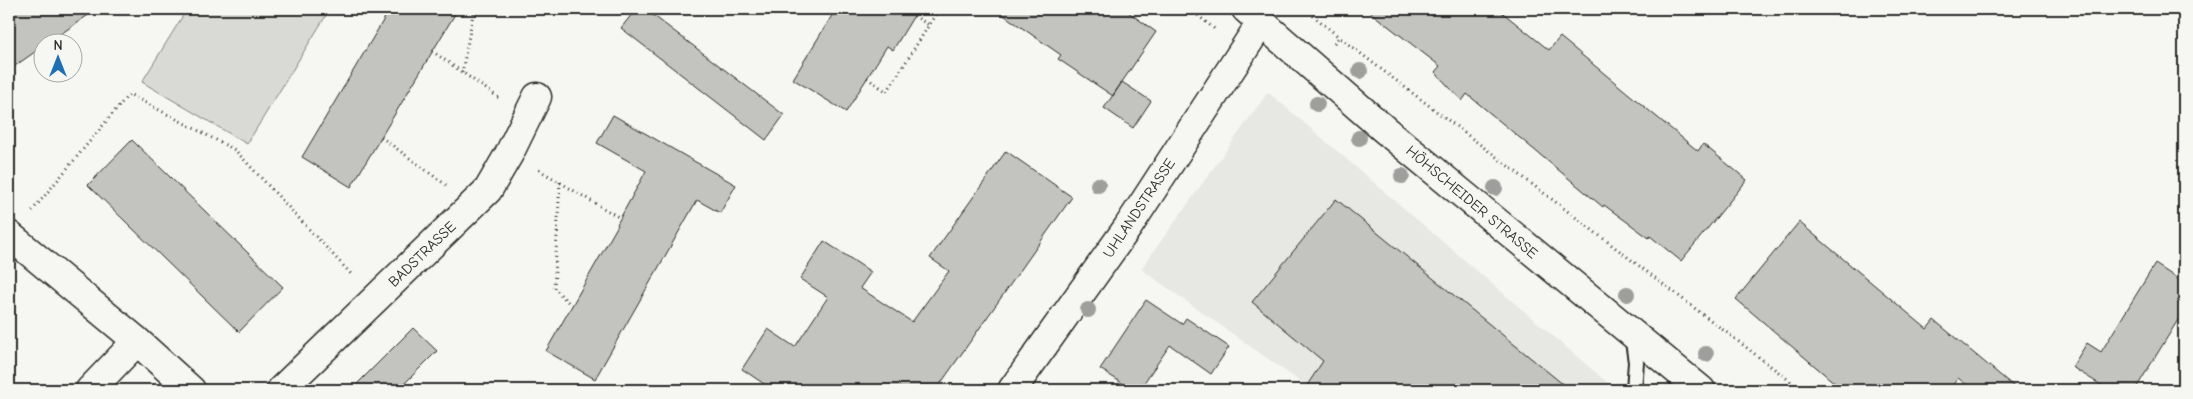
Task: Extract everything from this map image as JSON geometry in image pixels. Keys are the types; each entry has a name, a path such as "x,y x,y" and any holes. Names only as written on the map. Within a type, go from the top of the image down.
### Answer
{"street":[{"name":"HÖHSCHEIDER STRASSE","path":"1253,16 1701,390"},
{"name":"UHLANDSTRASSE","path":"1012,390 1128,227 1253,16"},
{"name":"BADSTRASSE","path":"281,390 488,190 509,154 532,106"},
{"path":"10,236 137,341 191,390"},
{"path":"90,390 137,341"}],"lane":[{"path":"1632,334 1636,362 1634,390"}],"path":[{"path":"462,73 474,9"},
{"path":"867,78 887,92 939,9"},
{"path":"1305,9 1339,37 1802,390"},
{"path":"914,16 929,25"},
{"path":"1313,68 1339,37"},
{"path":"432,51 462,73 532,106"},
{"path":"10,236 129,94 235,150 375,299"},
{"path":"381,137 473,204"},
{"path":"509,154 620,218"},
{"path":"560,182 554,288 570,304"}],"shaded area":[{"path":"187,9 330,9 247,144 142,82"},
{"path":"1268,92 1616,390 1312,390 1141,269"}],"building":[{"path":"9,9 97,9 64,32 32,32 32,54 9,70"},
{"path":"390,9 458,9 351,187 302,157"},
{"path":"636,9 645,9 784,115 766,140 621,28"},
{"path":"836,9 918,9 893,50 887,46 846,112 793,79"},
{"path":"995,9 1124,9 1156,32 1122,82 1151,101 1133,128 1104,108 1113,96 1058,59 1061,55"},
{"path":"1366,9 1498,9 1549,50 1560,37 1698,151 1703,144 1747,180 1681,261 1650,236 1649,238 1604,205 1603,207 1467,94 1462,101 1435,72 1440,66"},
{"path":"613,115 736,185 720,213 697,200 595,379 546,351 618,225 646,171 597,143"},
{"path":"132,140 283,287 239,332 88,185"},
{"path":"1006,151 1072,197 936,390 773,390 742,369 768,329 795,347 828,297 800,279 824,241 871,272 860,288 912,322 949,271 930,258"},
{"path":"1336,199 1570,390 1304,390 1323,361 1252,302"},
{"path":"1799,222 1927,329 1934,320 2018,390 1973,390 1958,378 1949,390 1843,390 1736,299"},
{"path":"2155,264 2184,283 2184,310 2135,390 2109,390 2072,367 2087,343 2101,352"},
{"path":"1146,300 1182,324 1186,318 1229,347 1211,374 1170,345 1139,390 1133,390 1100,369"},
{"path":"413,328 437,351 398,390 351,390"}]}
